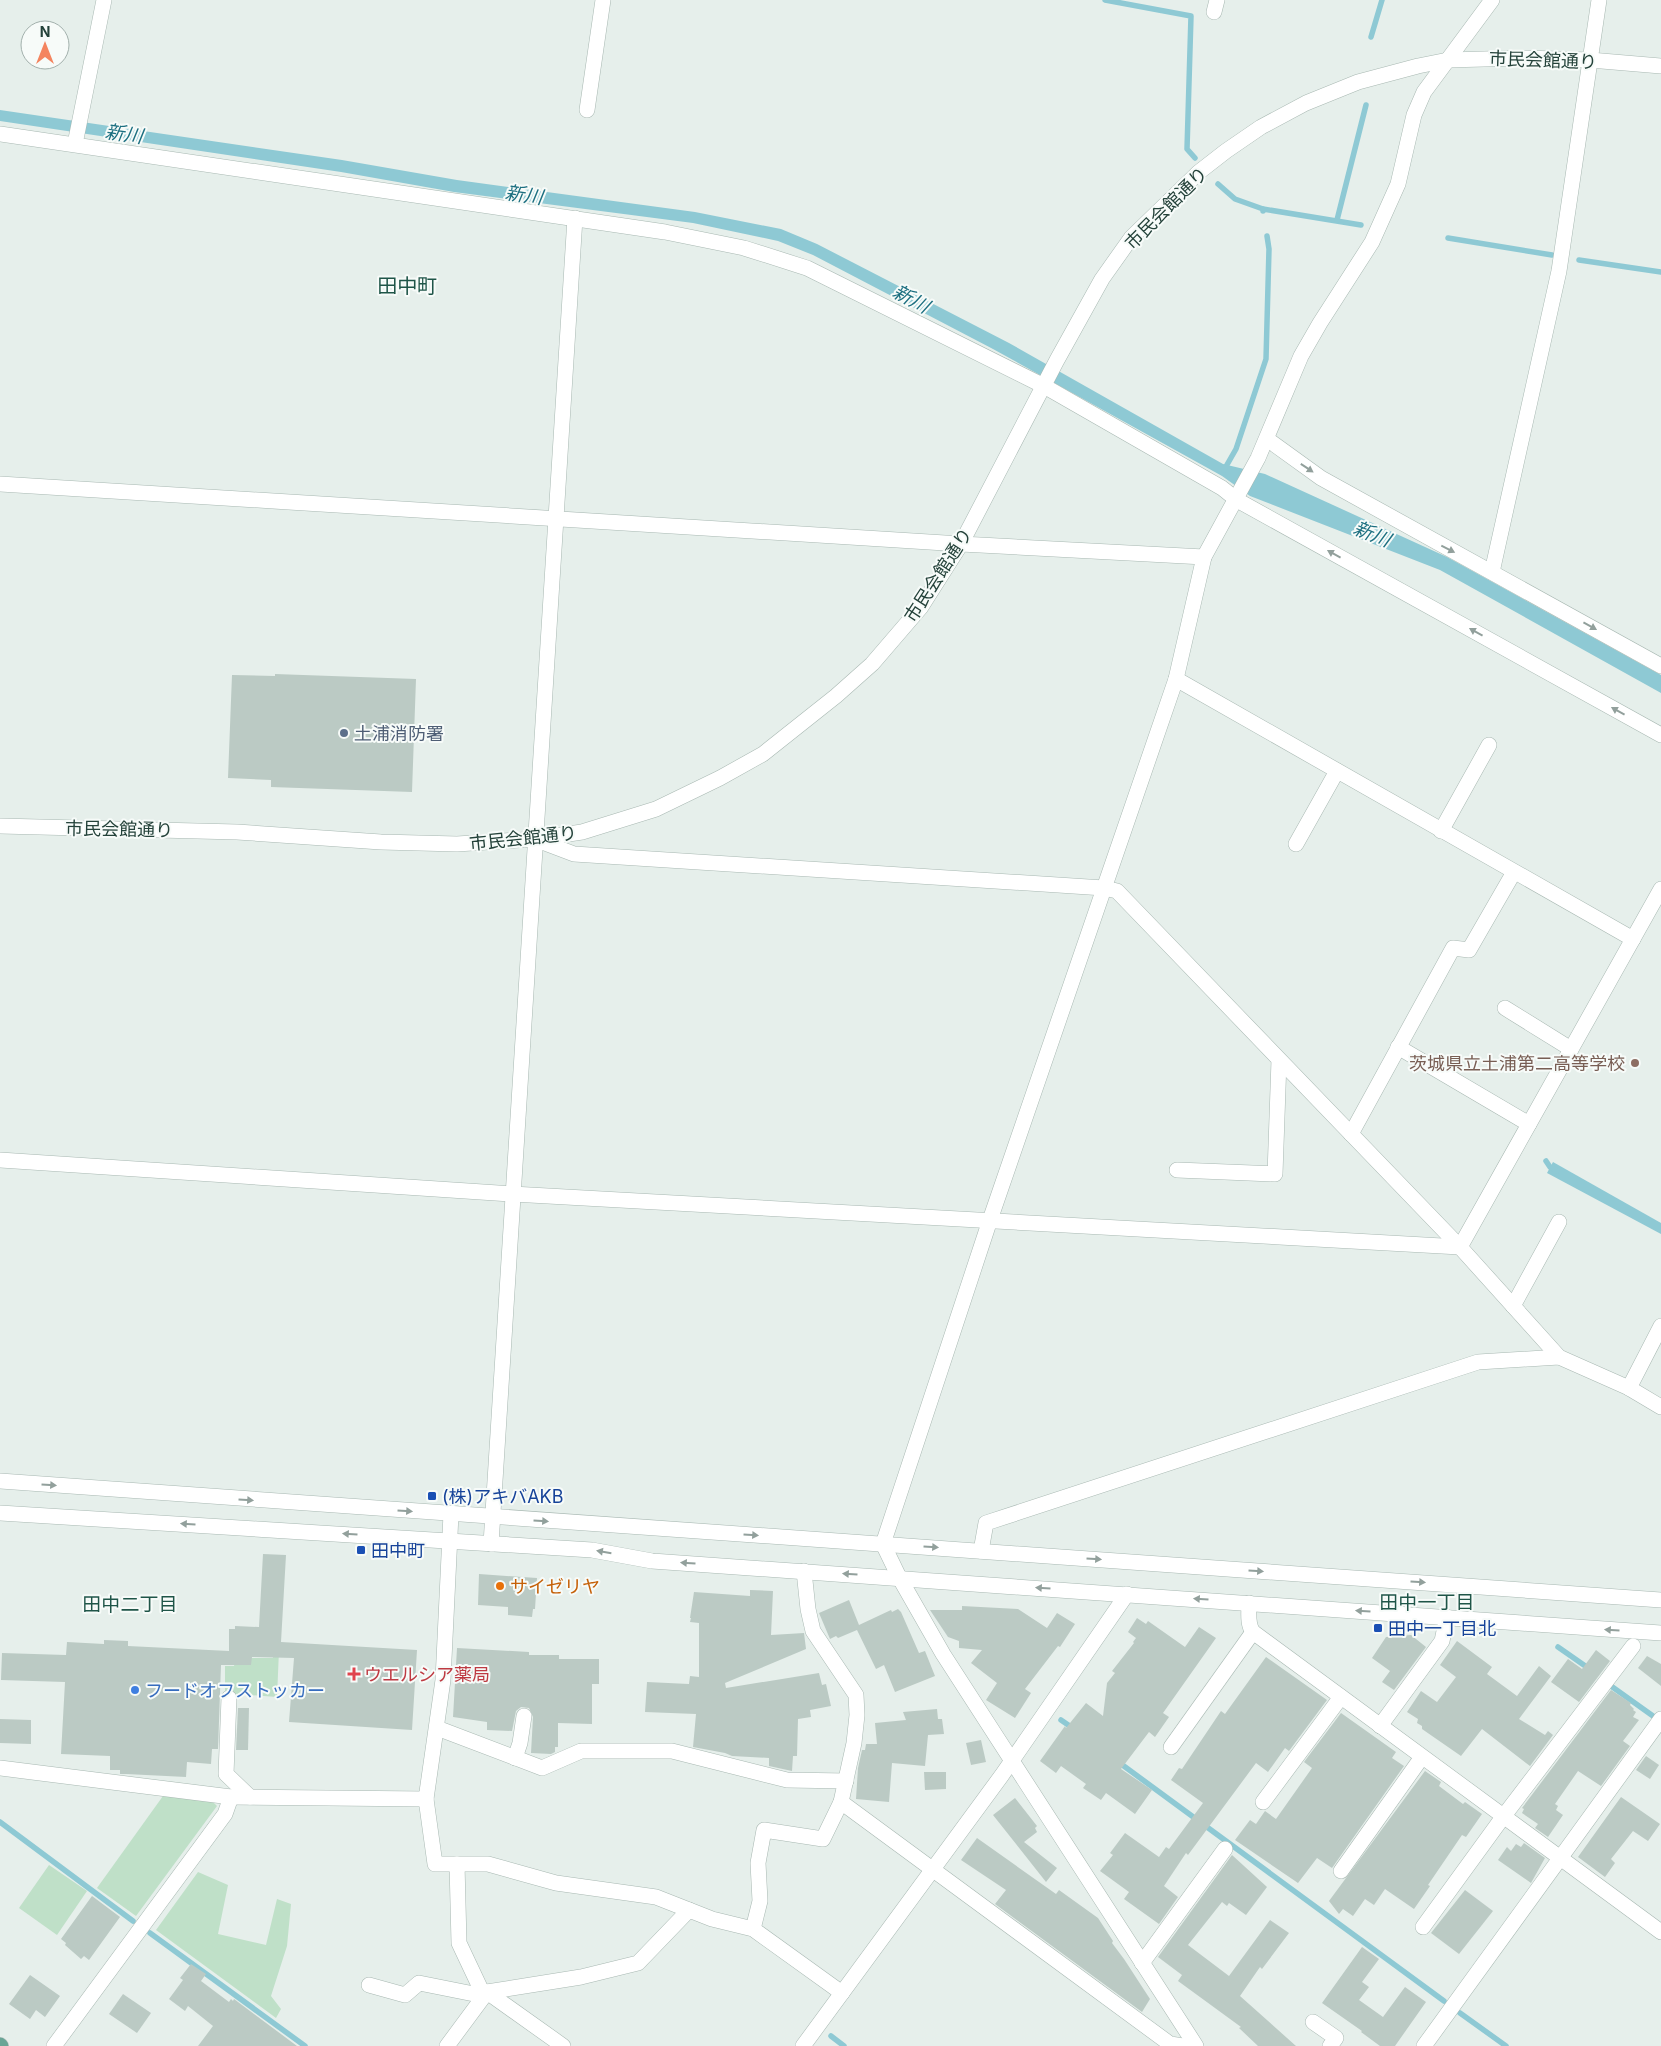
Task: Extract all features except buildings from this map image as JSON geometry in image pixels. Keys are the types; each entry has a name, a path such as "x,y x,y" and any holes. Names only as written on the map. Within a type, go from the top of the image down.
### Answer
{"street":[{"path":"76,137 104,0"},
{"path":"587,110 603,0"},
{"path":"1196,2046 943,1654 899,1577 883,1544 990,1220 1176,680 1204,557 1258,458 1301,356 1372,242 1398,184 1414,115 1424,92 1492,0"},
{"path":"1492,572 1559,271 1599,0"},
{"name":"市民会館通り","path":"0,826 237,832 381,842 457,844 535,839 582,832 656,809 720,778 763,754 829,702 872,664 921,607 961,544 1084,308 1132,238 1199,172 1260,127 1306,103 1358,82 1397,70 1448,60 1496,58 1590,60 1661,66"},
{"path":"0,134 76,137 665,232 744,248 807,268 1044,386 1222,488 1239,494 1661,735"},
{"path":"491,1544 575,218"},
{"path":"1267,439 1321,478 1437,544 1492,572 1661,666"},
{"path":"0,484 961,544 1204,557"},
{"path":"1176,680 1633,939"},
{"path":"1441,831 1489,745"},
{"path":"1296,844 1337,771"},
{"path":"535,839 574,854 1104,888 1117,891 1460,1248 1559,1357 1629,1388 1661,1407"},
{"path":"1351,1134 1453,948 1469,950 1514,872"},
{"path":"1460,1248 1661,889"},
{"path":"1506,1008 1571,1049"},
{"path":"1398,1047 1529,1124"},
{"path":"1177,1170 1275,1174 1279,1060"},
{"path":"0,1160 512,1194 1460,1248"},
{"path":"1512,1306 1560,1222"},
{"path":"1629,1388 1661,1326"},
{"path":"982,1551 986,1523 1478,1362 1559,1357"},
{"path":"0,1481 1661,1600"},
{"path":"0,1513 592,1550 652,1560 1661,1633"},
{"path":"452,1514 443,1680 426,1799 435,1864 488,1864 556,1883 656,1897 712,1919 752,1929 842,1992"},
{"path":"752,1929 760,1901 758,1863 764,1830 823,1839 841,1802 854,1743 857,1715 856,1695 813,1631 808,1609 804,1571"},
{"path":"803,2046 1012,1760 1127,1594"},
{"path":"1249,1602 1249,1619 1253,1632 1503,1817 1660,1930"},
{"path":"1380,1726 1442,1641 1448,1617"},
{"path":"1171,1747 1253,1632"},
{"path":"1423,1927 1503,1817 1633,1646"},
{"path":"1263,1802 1341,1697"},
{"path":"229,1698 226,1774 250,1797"},
{"path":"515,1758 520,1743 524,1716"},
{"path":"1424,2046 1661,1719"},
{"path":"436,1728 542,1768 581,1750 672,1750 787,1780 846,1781"},
{"path":"1341,1871 1422,1757"},
{"path":"0,1768 231,1797 426,1799"},
{"path":"54,2046 225,1814 231,1797"},
{"path":"841,1802 1170,2044 1183,2046"},
{"path":"1142,1963 1225,1849"},
{"path":"457,1864 459,1943 485,1994 563,2046"},
{"path":"369,1985 405,1995 419,1982 485,1994 581,1977 638,1963 689,1910"},
{"path":"447,2046 485,1994"},
{"path":"1313,2022 1336,2038 1330,2046"}],"green space":[{"path":"274,1627 280,1627 277,1697 225,1693 225,1666 234,1666 236,1658 273,1658"},
{"path":"163,1796 212,1801 217,1806 136,1916 97,1888"},
{"path":"49,1865 87,1891 57,1935 19,1908"},
{"path":"198,1872 228,1885 218,1934 266,1945 277,1899 291,1904 287,1946 271,1996 281,2009 276,2018 156,1930"}],"water":[{"name":"新川","path":"0,110 342,160 457,180 695,212 781,229 817,244 1009,343 1223,464 1265,474 1447,557 1661,675 1661,693 1440,570 1250,496 1222,476 993,349 813,255 778,241 693,223 454,192 341,172 0,121"},
{"path":"1553,1162 1661,1223 1661,1234 1547,1173"}],"waterway":[{"path":"1105,0 1191,16 1187,149 1195,158"},
{"path":"1371,37 1382,0"},
{"path":"1337,220 1366,105"},
{"path":"1218,184 1235,199 1263,209 1263,211"},
{"path":"1263,209 1361,225"},
{"path":"1224,470 1236,449 1266,359 1269,249 1267,236"},
{"path":"1448,238 1552,255"},
{"path":"1579,260 1661,272"},
{"path":"1546,1161 1550,1167 1557,1171"},
{"path":"1558,1647 1591,1670"},
{"path":"1611,1686 1653,1716"},
{"path":"1061,1720 1074,1729"},
{"path":"1117,1761 1444,2001"},
{"path":"0,1822 133,1921"},
{"path":"150,1933 305,2046"},
{"path":"1460,2013 1506,2046"},
{"path":"831,2036 844,2046"}],"place":[{"name":"土浦消防署","path":"344,733"},
{"name":"茨城県立土浦第二高等学校","path":"1635,1063"},
{"name":"(株)アキバAKB","path":"432,1496"},
{"name":"田中町","path":"361,1550"},
{"name":"サイゼリヤ","path":"500,1586"},
{"name":"田中一丁目北","path":"1378,1628"},
{"name":"ウエルシア薬局","path":"354,1674"},
{"name":"フードオフストッカー","path":"135,1690"}],"district":[{"name":"田中町","path":"407,286"},
{"name":"田中一丁目","path":"1427,1602"},
{"name":"田中二丁目","path":"130,1604"}]}
